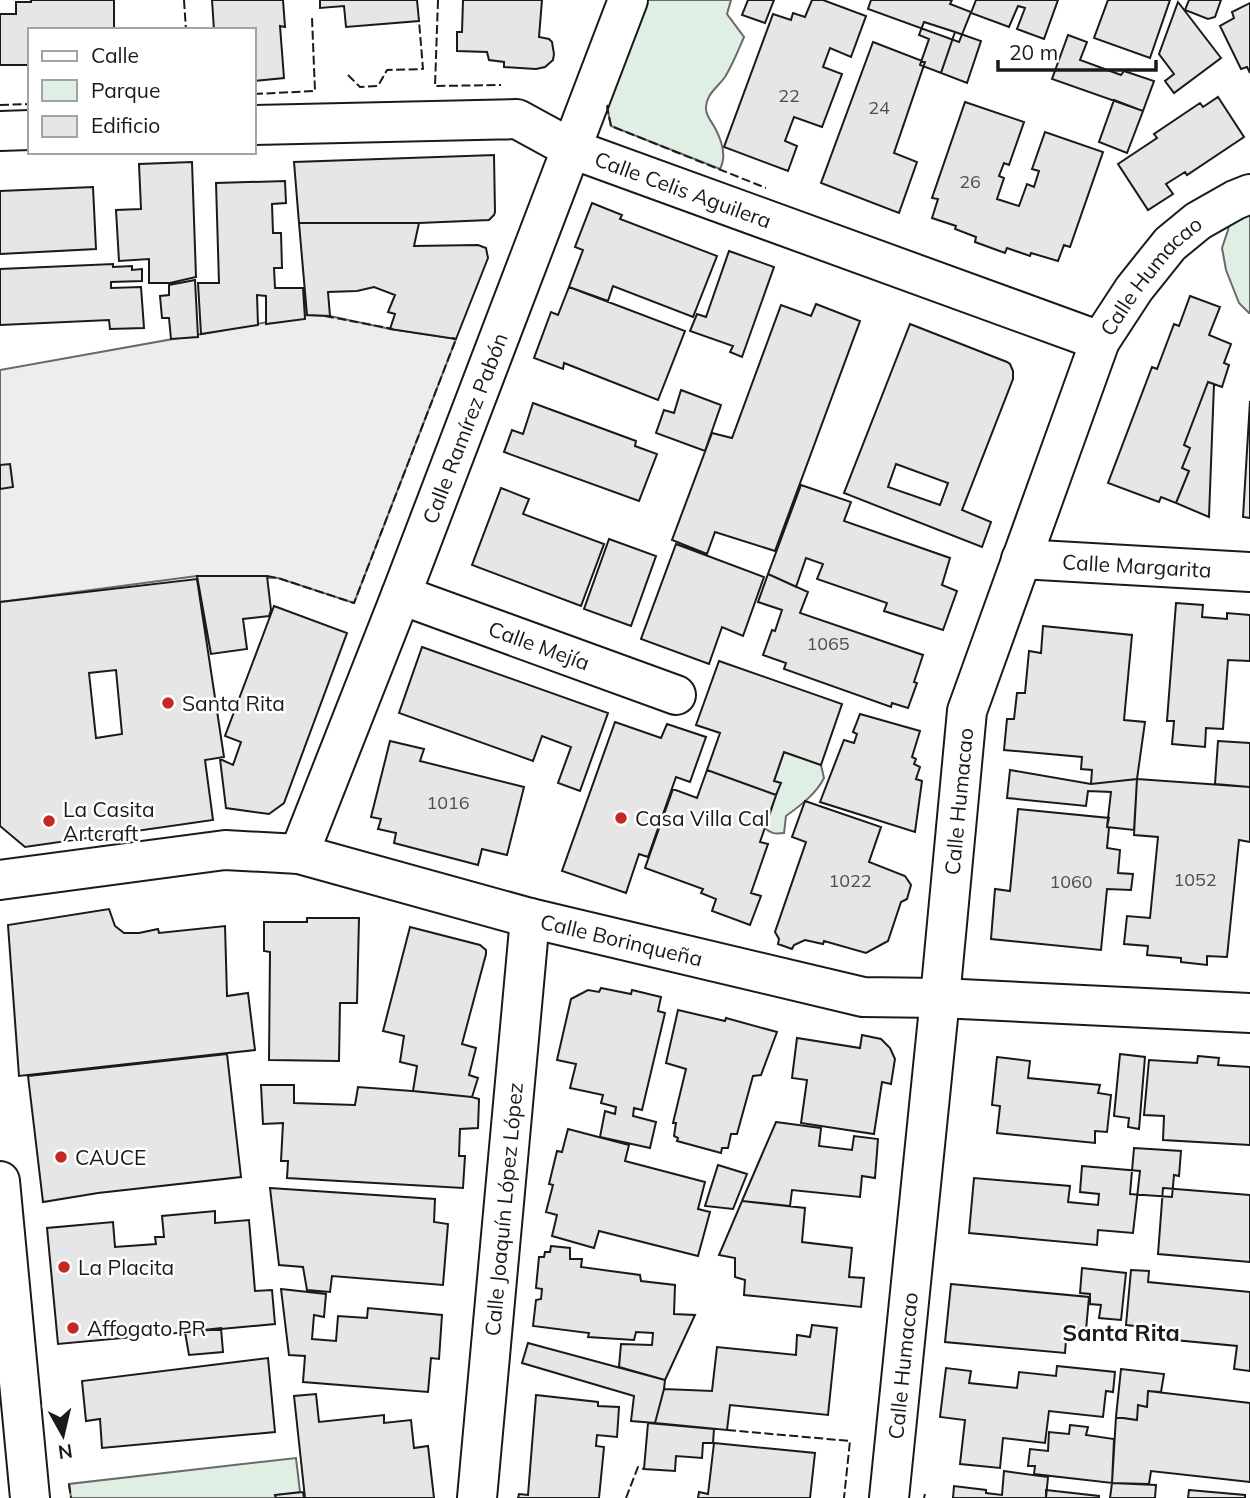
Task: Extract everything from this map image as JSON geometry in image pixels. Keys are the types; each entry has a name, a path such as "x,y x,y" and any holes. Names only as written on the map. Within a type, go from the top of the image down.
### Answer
{"street":[{"name":"Calle Ramírez Pabón","path":"299,854 401,596 628,0"},
{"name":"Calle Celis Aguilera","path":"256,125 517,119 572,149 1100,341"},
{"path":"0,131 28,130"},
{"name":"Calle Humacao","path":"889,1498 967,711 1100,341 1133,289 1170,244 1198,220 1250,194"},
{"name":"Calle Margarita","path":"1021,559 1250,572"},
{"name":"Calle Mejía","path":"401,596 676,695"},
{"name":"Calle Borinqueña","path":"0,880 225,850 299,854 530,918 863,997 940,998 1250,1013"},
{"name":"Calle Joaquín López López","path":"477,1498 530,918"},
{"path":"0,1181 6,1305 30,1498"}],"green space":[{"path":"647,0 731,0 727,14 744,37 728,72 706,104 707,114 723,148 720,169 611,126 607,107"},
{"path":"1250,204 1249,313 1239,303 1226,270 1222,248 1231,210"},
{"path":"784,752 821,765 824,778 803,803 786,816 784,833 776,833 765,828 780,783 774,781"},
{"path":"296,1458 300,1492 275,1495 276,1498 71,1498 69,1484"}],"shaded area":[{"path":"307,315 330,316 456,339 354,603 278,578 197,576 0,602 0,370"}],"building":[{"path":"114,0 114,28 28,28 28,65 0,65 0,14 16,14 16,2"},
{"path":"212,0 283,0 285,27 280,26 284,78 256,81 256,28 214,28"},
{"path":"320,0 417,0 419,21 346,27 344,6 320,8"},
{"path":"463,0 542,0 539,37 552,42 553,60 545,67 536,69 504,67 504,62 489,60 487,52 457,51 457,32 462,32"},
{"path":"748,0 774,0 765,23 742,15"},
{"path":"812,0 823,0 866,16 851,57 830,48 823,67 842,74 822,127 794,117 785,141 797,146 788,171 724,147 773,14 791,20 793,13 805,17"},
{"path":"871,0 952,0 950,4 971,12 959,42 868,9"},
{"path":"976,0 1058,0 1044,39 1017,29 1025,8 1018,6 1009,27 971,13"},
{"path":"1108,0 1170,0 1150,58 1094,38"},
{"path":"1189,0 1221,0 1215,17 1208,19 1185,10"},
{"path":"1178,2 1221,58 1174,93 1165,81 1174,74 1159,54"},
{"path":"1250,3 1250,73 1247,67 1241,69 1220,26 1234,18 1232,12"},
{"path":"924,22 955,32 941,73 920,65 929,39 919,35"},
{"path":"955,32 981,41 967,83 941,73"},
{"path":"1068,35 1087,42 1080,60 1121,75 1124,71 1154,81 1143,111 1052,79"},
{"path":"873,42 925,62 894,153 917,162 899,213 821,183"},
{"path":"1218,97 1244,137 1187,175 1185,172 1166,184 1173,194 1148,210 1118,164 1157,138 1154,134 1200,103 1203,107"},
{"path":"1114,100 1143,111 1127,153 1099,142"},
{"path":"965,102 1024,122 1009,165 1004,163 999,176 1004,178 997,199 1019,206 1027,184 1034,187 1039,171 1032,169 1045,132 1103,152 1070,247 1064,245 1058,261 1007,248 1005,253 975,242 976,237 955,229 956,226 932,218 938,199 932,198"},
{"path":"494,155 495,212 489,220 299,223 294,162"},
{"path":"192,162 196,277 170,283 149,283 149,259 119,261 116,210 141,209 139,164"},
{"path":"285,181 286,203 272,204 273,233 281,233 282,268 274,268 275,288 303,288 305,319 266,324 266,296 257,295 258,325 201,334 198,283 219,283 216,183"},
{"path":"93,187 96,249 0,254 0,191"},
{"path":"592,203 622,215 620,219 717,256 693,317 613,286 608,301 569,287 583,250 575,247"},
{"path":"299,223 419,223 414,246 478,245 486,248 488,258 456,339 390,329 395,314 388,312 395,295 374,287 357,291 328,292 330,316 307,315"},
{"path":"729,251 774,267 742,357 730,352 733,346 690,331 697,314 706,317"},
{"path":"113,264 113,267 132,266 132,270 142,269 142,281 111,282 111,288 141,287 144,328 110,329 109,320 0,325 0,269"},
{"path":"195,280 198,337 171,339 169,318 162,318 160,296 169,295 169,285"},
{"path":"569,287 685,331 658,400 564,363 563,369 534,358 551,312 558,315"},
{"path":"1190,296 1220,307 1209,335 1231,344 1224,363 1229,365 1222,387 1208,382 1184,445 1190,448 1182,468 1189,471 1176,503 1161,497 1159,502 1108,483 1152,367 1157,369 1174,324 1179,326"},
{"path":"816,304 860,321 775,551 715,532 707,554 672,540 712,433 732,438 781,305 811,316"},
{"path":"910,324 1010,364 1013,379 962,510 991,522 982,547 844,493","holes":["896,464 948,483 940,505 888,487"]},
{"path":"1208,382 1214,384 1209,517 1176,503 1189,471 1182,468 1190,448 1184,445"},
{"path":"681,390 721,405 705,451 656,433 664,410 674,413"},
{"path":"1250,401 1250,518 1243,517"},
{"path":"533,403 636,441 635,446 657,454 639,501 504,452 512,430 523,434"},
{"path":"10,464 13,487 0,489 0,465"},
{"path":"801,485 851,502 844,521 950,558 942,585 957,591 943,630 884,611 887,603 817,579 823,564 806,558 796,587 768,574"},
{"path":"501,488 529,499 523,514 604,544 581,606 472,565"},
{"path":"609,539 656,556 631,626 584,609"},
{"path":"676,544 764,577 743,636 722,627 709,664 641,639"},
{"path":"768,574 808,592 800,613 923,655 908,708 892,703 891,707 784,669 786,663 763,655 782,610 758,602"},
{"path":"197,576 267,576 271,610 269,616 243,619 247,649 211,654"},
{"name":"Santa Rita","path":"197,579 224,757 205,760 213,820 25,847 0,826 0,602","holes":["116,670 122,734 96,738 89,673"]},
{"path":"1176,603 1203,605 1202,617 1227,619 1227,613 1250,615 1250,661 1228,660 1223,729 1206,728 1205,747 1172,744 1174,721 1167,721"},
{"path":"274,606 347,633 284,803 269,814 226,808 220,759 233,765 241,742 225,736"},
{"path":"1043,626 1132,635 1124,720 1145,722 1137,779 1091,784 1092,770 1081,769 1082,757 1004,750 1007,719 1014,719 1017,693 1025,693 1029,651 1041,653"},
{"path":"422,647 608,713 580,791 558,783 571,747 542,736 533,761 399,713"},
{"path":"719,661 842,704 821,765 784,752 774,781 781,783 776,795 707,770 720,733 696,725"},
{"path":"860,714 920,731 912,757 916,759 914,764 920,767 916,779 922,781 915,832 820,802 844,740 854,743 857,734 853,732"},
{"name":"Casa Villa Cal","path":"615,722 661,738 667,724 706,737 690,782 676,777 648,857 639,854 626,893 562,871"},
{"path":"390,741 424,749 420,761 524,787 507,855 482,849 478,865 394,843 396,833 378,829 381,819 371,817"},
{"path":"1218,741 1250,743 1250,787 1215,784"},
{"path":"707,770 776,795 760,842 768,844 751,893 761,896 750,925 712,911 716,899 701,893 703,889 645,868 673,789 697,798"},
{"path":"1010,770 1091,784 1137,779 1134,830 1107,827 1111,792 1088,791 1086,806 1007,798"},
{"path":"1137,779 1250,787 1250,842 1239,840 1227,957 1207,956 1207,965 1181,962 1181,958 1147,955 1148,946 1124,944 1127,916 1150,918 1158,837 1134,835"},
{"path":"805,801 881,827 869,862 905,876 911,885 907,899 901,902 888,941 866,953 824,941 823,944 805,940 794,945 792,949 778,944 779,939 775,932 806,842 792,837"},
{"path":"1018,809 1109,818 1107,848 1120,850 1118,873 1133,874 1131,890 1107,889 1101,950 991,939 995,889 1010,891"},
{"path":"109,909 115,926 124,933 158,929 159,933 225,926 227,996 248,993 255,1050 19,1076 8,925"},
{"path":"307,918 359,918 357,1003 340,1003 339,1061 269,1060 270,952 264,951 264,922 307,922"},
{"path":"410,927 480,945 486,950 462,1044 476,1048 469,1075 478,1078 472,1097 413,1091 417,1066 400,1062 404,1036 383,1031"},
{"path":"601,988 631,994 632,990 661,997 658,1011 665,1013 642,1110 634,1108 633,1116 656,1122 650,1148 600,1137 605,1111 615,1114 616,1107 601,1103 603,1095 570,1088 576,1064 557,1060 571,999 588,990 599,992"},
{"path":"678,1010 725,1021 726,1018 777,1032 761,1075 753,1076 737,1134 731,1134 728,1148 722,1148 721,1153 677,1141 678,1138 674,1136 676,1123 673,1123 686,1069 666,1063"},
{"path":"862,1035 881,1039 890,1048 895,1059 891,1084 882,1082 874,1134 801,1123 807,1080 792,1078 797,1038 860,1048"},
{"path":"227,1054 241,1177 43,1202 28,1076"},
{"path":"1120,1054 1145,1057 1139,1129 1128,1127 1129,1118 1114,1116"},
{"path":"1198,1056 1219,1058 1218,1065 1250,1067 1250,1145 1163,1140 1164,1116 1144,1115 1149,1060 1197,1063"},
{"path":"997,1057 1030,1061 1028,1078 1100,1085 1098,1093 1111,1095 1107,1132 1095,1131 1095,1143 997,1133 1000,1106 992,1105"},
{"path":"261,1085 294,1085 294,1103 355,1105 358,1087 479,1099 478,1128 460,1129 459,1156 465,1156 463,1188 287,1178 288,1161 281,1161 283,1123 263,1124"},
{"path":"776,1122 821,1128 819,1146 852,1150 854,1136 878,1139 875,1178 862,1176 860,1197 792,1190 790,1206 742,1201"},
{"path":"568,1129 629,1145 625,1161 705,1182 698,1209 710,1212 698,1256 599,1231 594,1248 552,1236 557,1215 546,1212 553,1185 549,1184 557,1151 562,1152"},
{"path":"1134,1148 1181,1151 1179,1176 1174,1175 1172,1197 1130,1194"},
{"path":"718,1165 747,1174 733,1209 705,1206"},
{"path":"1082,1166 1140,1171 1133,1233 1098,1230 1097,1245 969,1233 974,1178 1070,1186 1068,1202 1098,1205 1099,1194 1080,1192"},
{"path":"270,1188 435,1199 434,1222 448,1224 443,1285 332,1276 330,1292 307,1290 303,1267 279,1265"},
{"path":"1163,1188 1250,1195 1250,1262 1158,1254"},
{"path":"742,1201 805,1208 802,1242 852,1248 849,1277 864,1278 861,1307 744,1295 745,1280 735,1277 735,1258 719,1255"},
{"path":"215,1211 215,1223 249,1220 255,1291 272,1290 275,1324 58,1344 47,1228 113,1222 115,1247 156,1244 155,1237 164,1237 162,1216"},
{"path":"551,1246 570,1248 570,1259 582,1259 581,1267 640,1275 641,1281 675,1285 674,1314 695,1315 665,1380 619,1367 621,1344 652,1345 653,1333 636,1332 634,1340 588,1337 589,1333 533,1326 536,1300 541,1299 542,1289 536,1288 539,1257 550,1252"},
{"path":"1082,1268 1126,1273 1121,1320 1099,1318 1101,1305 1090,1304 1090,1294 1080,1293"},
{"path":"1131,1270 1149,1271 1148,1282 1250,1292 1250,1371 1234,1369 1237,1346 1143,1337 1144,1327 1126,1325"},
{"path":"951,1284 1089,1297 1086,1330 1067,1327 1065,1353 945,1342"},
{"path":"281,1289 326,1294 324,1317 314,1315 312,1339 336,1341 338,1316 367,1318 368,1308 442,1315 439,1359 431,1358 428,1392 303,1382 305,1356 289,1355"},
{"path":"812,1325 837,1328 828,1415 730,1405 727,1430 655,1423 664,1389 712,1391 717,1347 796,1355 797,1335 810,1337"},
{"path":"221,1328 223,1352 189,1355 185,1332"},
{"path":"528,1343 665,1380 655,1423 631,1421 634,1396 522,1363"},
{"path":"268,1358 275,1432 102,1448 100,1419 86,1421 82,1381"},
{"path":"1057,1366 1115,1372 1113,1392 1106,1391 1103,1417 1049,1411 1045,1443 1003,1438 1000,1468 960,1464 965,1420 940,1417 946,1368 971,1371 969,1383 1017,1388 1019,1372 1056,1376"},
{"path":"1121,1369 1164,1374 1161,1392 1148,1391 1147,1407 1138,1405 1137,1420 1116,1417"},
{"path":"1148,1391 1250,1403 1250,1482 1151,1471 1149,1484 1112,1483 1116,1417 1137,1420 1138,1405 1147,1407"},
{"path":"316,1394 319,1422 384,1415 384,1423 411,1420 414,1448 428,1446 434,1498 305,1498 294,1396"},
{"path":"536,1395 619,1407 617,1437 597,1435 596,1446 604,1447 599,1498 518,1498 519,1494 528,1495"},
{"path":"648,1423 714,1429 713,1443 703,1443 702,1458 676,1456 675,1471 644,1469"},
{"path":"1070,1425 1088,1427 1086,1435 1114,1439 1112,1483 1034,1474 1035,1466 1028,1466 1030,1449 1048,1451 1049,1432 1069,1434"},
{"path":"714,1443 815,1453 810,1498 698,1498 699,1492 708,1494"},
{"path":"1004,1471 1048,1477 1046,1498 953,1498 954,1486 1002,1495"},
{"path":"1112,1483 1156,1485 1155,1498 1110,1498"},
{"path":"1046,1490 1099,1496 1099,1498 1046,1498"},
{"path":"1189,1490 1245,1495 1245,1498 1188,1498"},
{"path":"303,1492 304,1498 276,1498 275,1495"}],"fence":[{"path":"184,0 186,28"},
{"path":"438,0 435,86 501,85"},
{"path":"256,94 315,91 312,18"},
{"path":"348,75 360,87 378,86 387,70 423,69 419,21"},
{"path":"0,105 28,104"},
{"path":"608,105 611,126 766,188"},
{"path":"325,316 393,329"},
{"path":"267,576 354,603 456,339 452,338"},
{"path":"727,1430 850,1441 844,1498"},
{"path":"626,1498 638,1467 644,1469"},
{"path":"69,1484 71,1498"},
{"path":"924,1498 925,1494"}],"place":[{"name":"Santa Rita","path":"168,703"},
{"name":"Casa Villa Cal","path":"621,818"},
{"name":"La Casita Artcraft","path":"49,821"},
{"name":"CAUCE","path":"61,1157"},
{"name":"La Placita","path":"64,1267"},
{"name":"Affogato PR","path":"73,1328"}],"district":[{"name":"Santa Rita","path":"1121,1332"}]}
